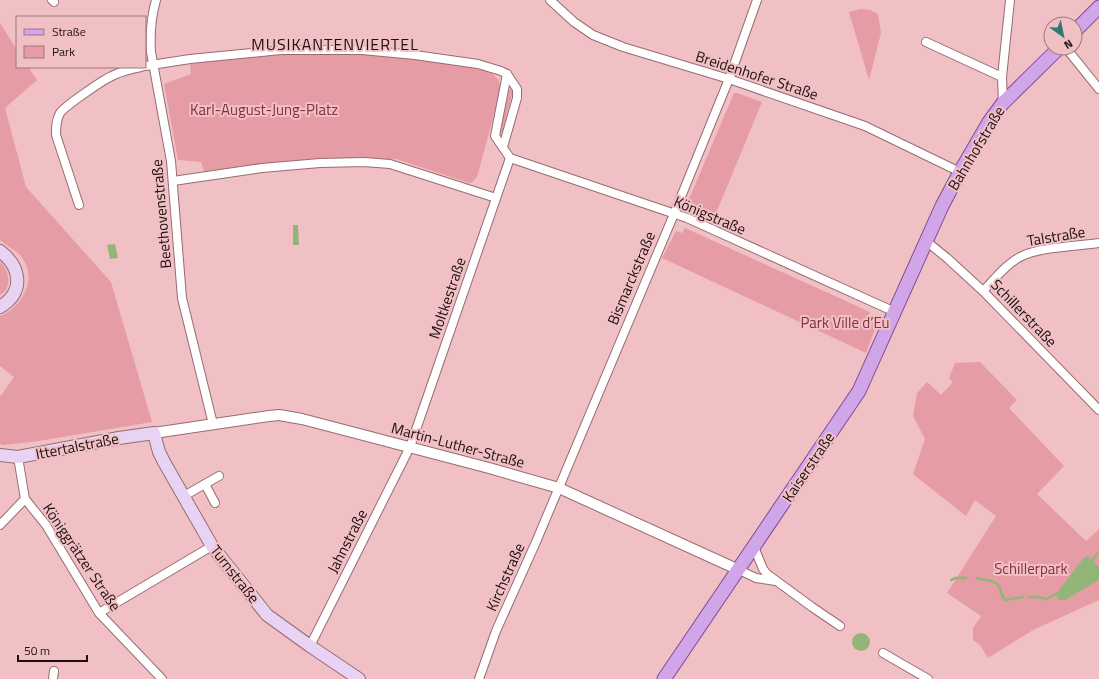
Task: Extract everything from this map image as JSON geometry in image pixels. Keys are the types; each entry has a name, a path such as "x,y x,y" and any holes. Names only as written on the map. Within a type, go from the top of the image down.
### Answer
{"main road":[{"path":"1083,23 1099,7"},
{"name":"Bahnhofstraße","path":"926,241 960,172 988,122 1003,103 1051,56"},
{"name":"Kaiserstraße","path":"664,679 859,391 926,241"},
{"path":"0,251 13,263 18,276 15,291 10,299 0,307"},
{"name":"Ittertalstraße","path":"0,456 18,457 154,432"},
{"name":"Turnstraße","path":"154,432 159,452 212,546 267,615 359,679"}],"street":[{"name":"Beethovenstraße","path":"156,0 152,12 149,65 171,161 174,181 182,298 213,424"},
{"name":"Breidenhofer Straße","path":"550,0 574,22 593,35 623,47 729,79 865,126 960,172"},
{"name":"Bismarckstraße","path":"559,488 729,79 757,0"},
{"path":"1003,103 1002,77 1010,0"},
{"path":"926,42 1002,77"},
{"path":"149,65 281,50 362,50 448,59 490,67 508,74 518,92 503,147"},
{"path":"1072,56 1099,89"},
{"path":"79,205 56,134 56,123 60,113 68,105 112,76 137,68"},
{"path":"508,74 495,136 510,158"},
{"name":"Königstraße","path":"510,158 687,218 895,312"},
{"name":"Moltkestraße","path":"410,447 510,158"},
{"path":"174,181 262,168 320,163 384,163 404,167 496,198"},
{"name":"Schillerstraße","path":"926,241 983,291 1099,410"},
{"name":"Talstraße","path":"983,291 1021,256 1032,251 1099,243"},
{"name":"Martin-Luther-Straße","path":"154,432 269,416 288,416 302,419 490,468 559,488 739,570"},
{"name":"Jahnstraße","path":"310,646 410,447"},
{"name":"Königgrätzer Straße","path":"18,457 25,499 46,525 99,613 160,678"},
{"path":"184,496 220,476"},
{"path":"205,484 215,503"},
{"name":"Kirchstraße","path":"479,679 496,631 559,488"},
{"path":"0,526 25,499"},
{"path":"99,613 212,546"},
{"path":"754,548 763,569 777,582 840,626"},
{"path":"739,570 756,578 777,582"},
{"path":"884,653 928,679"}],"green space":[{"path":"860,9 871,10 878,14 881,33 869,80 849,12"},
{"path":"0,23 16,48 16,68 29,68 37,80 5,108 26,187 111,282 152,422 39,441 3,445 0,444 0,397 14,377 0,366 0,316 16,306 21,299 26,290 28,273 26,264 20,255 0,240"},
{"name":"Karl-August-Jung-Platz","path":"295,52 390,54 455,64 490,72 498,79 500,92 477,177 469,183 396,159 290,161 204,172 201,162 178,160 164,84 191,74 190,64 258,54"},
{"path":"511,89 513,91 502,132 500,133 509,90"},
{"path":"734,93 762,102 714,218 692,208 690,206 689,199"},
{"name":"Park Ville d’Eu","path":"685,228 870,312 867,319 877,324 866,353 662,258 676,231 682,233"},
{"path":"0,262 6,270 8,284 7,288 0,295"},
{"name":"Schillerpark","path":"980,362 1017,400 1009,408 1064,466 1037,494 1086,541 1099,529 1099,600 1033,630 988,658 980,645 973,640 973,628 981,616 947,593 996,516 975,500 966,516 913,474 925,439 913,416 917,393 927,382 941,395 953,382 949,378 955,363"}],"shaded area":[{"path":"293,225 298,225 299,245 293,245"},
{"path":"115,244 118,258 110,259 107,245"},
{"path":"1088,556 1099,567 1099,580 1065,600 1059,600 1056,595 1057,593 1082,560"},
{"path":"861,633 867,636 870,642 867,648 861,651 855,648 852,642 855,636"}],"waterway":[{"path":"1091,562 1099,552"},
{"path":"951,580 956,578 966,578"},
{"path":"977,578 996,583 1005,600 1023,597"},
{"path":"1029,597 1046,599 1058,593"}],"district":[{"name":"MUSIKANTENVIERTEL","path":"335,44"}]}
